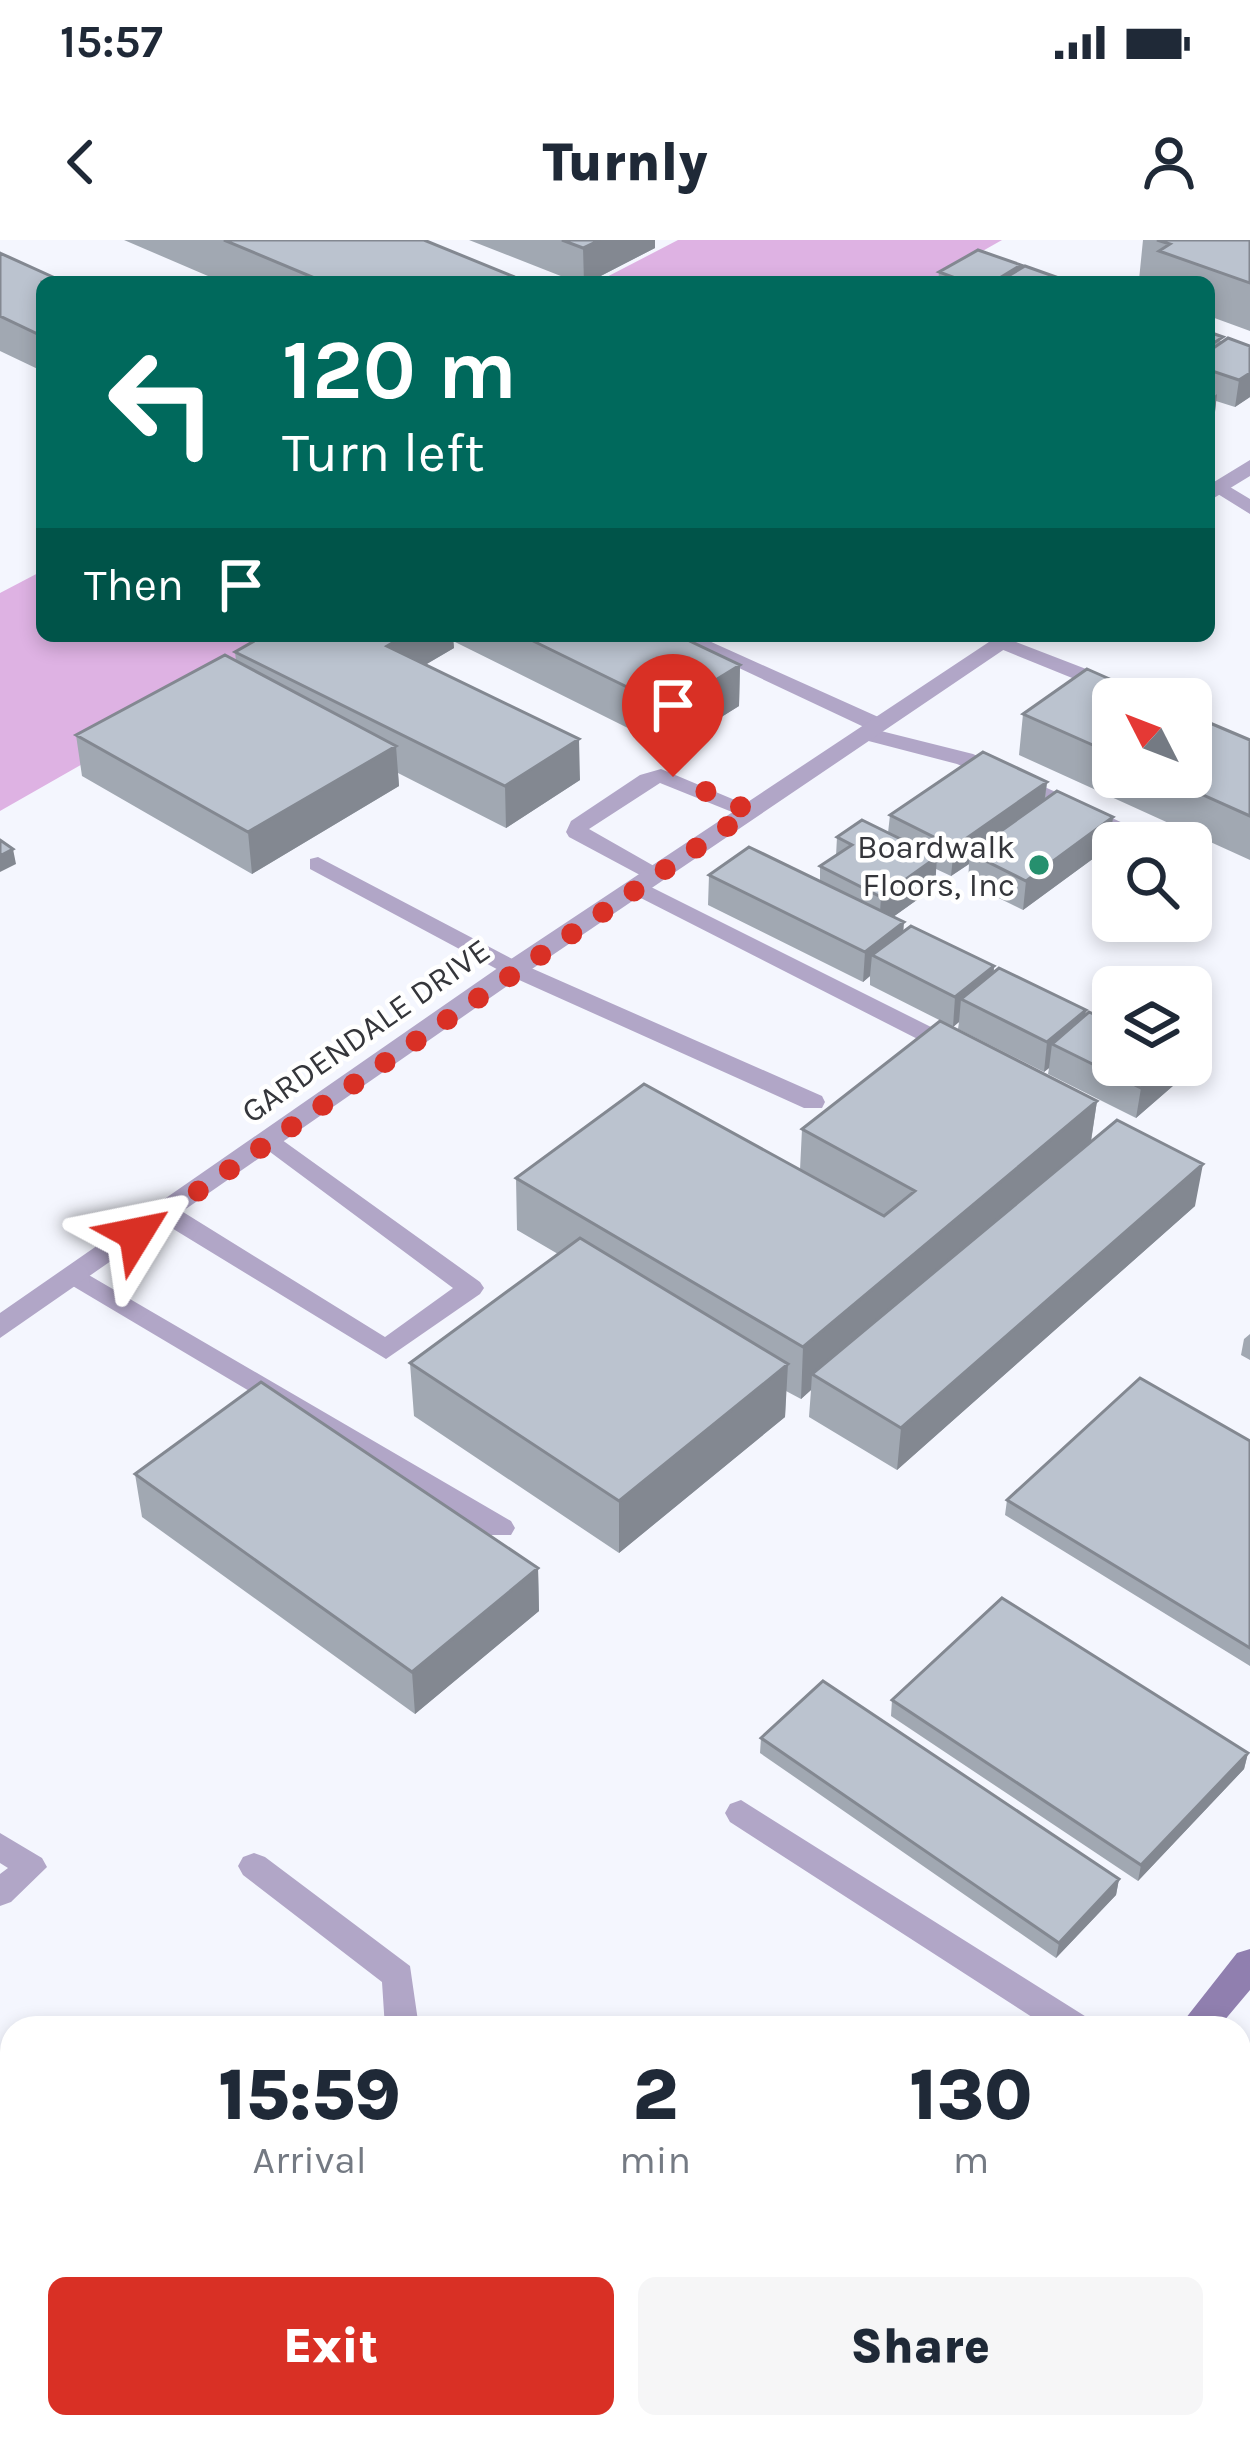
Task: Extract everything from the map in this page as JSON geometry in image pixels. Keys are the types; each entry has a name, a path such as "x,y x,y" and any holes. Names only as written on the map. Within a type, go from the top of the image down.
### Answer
{"street":[{"path":"1215,490 1250,466"},
{"name":"GARDENDALE DRIVE","path":"0,1328 514,969 1003,642"},
{"path":"1206,2016 1250,1964"}],"lane":[{"path":"1215,491 1250,508"},
{"path":"693,642 871,729 965,759 1109,822"},
{"path":"1015,642 1096,678"},
{"path":"750,811 661,776 648,779 579,826 577,832 645,881 972,1057"},
{"path":"318,864 514,969 813,1102"},
{"path":"166,1213 386,1350 471,1288 395,1227 271,1140"},
{"path":"75,1276 501,1528"},
{"path":"742,1813 1057,2016"},
{"path":"0,1846 32,1867 0,1893"},
{"path":"254,1866 398,1976 401,2016"}],"shaded area":[{"path":"678,240 1002,240 939,276 609,276"},
{"path":"36,574 36,642 296,642 0,811 0,593"}],"building":[{"path":"224,240 424,240 512,276 310,276"},
{"path":"562,240 600,240 583,248"},
{"path":"1157,240 1250,240 1250,283 1159,251 1170,244"},
{"path":"978,250 1021,265 1003,276 939,272"},
{"path":"0,253 51,276 36,276 36,333 0,316"},
{"path":"1025,266 1053,276 1008,276"},
{"path":"1228,338 1250,346 1250,373 1239,380 1215,372 1215,347"},
{"path":"252,642 394,642 387,646 579,739 505,786 235,652"},
{"path":"535,642 692,642 740,665 670,708"},
{"path":"225,655 396,746 248,832 76,735"},
{"path":"1087,669 1107,678 1092,678 1092,745 1023,714"},
{"path":"1212,724 1250,740 1250,816 1210,798"},
{"path":"983,752 1047,782 954,847 890,815"},
{"path":"1057,791 1113,817 1092,822 1092,832 1026,881 970,853"},
{"path":"862,820 937,857 881,897 820,866 852,845 837,837"},
{"path":"0,840 13,849 0,856"},
{"path":"749,847 904,922 865,952 709,875"},
{"path":"911,926 994,966 955,997 872,955"},
{"path":"999,968 1086,1010 1047,1042 961,999"},
{"path":"1089,1012 1092,1013 1092,1064 1052,1044"},
{"path":"940,1021 1097,1101 803,1347 516,1178 644,1084 884,1216 915,1191 802,1129"},
{"path":"1117,1120 1203,1164 901,1428 812,1374"},
{"path":"580,1238 788,1364 619,1501 410,1363"},
{"path":"1140,1378 1250,1441 1250,1648 1007,1500"},
{"path":"261,1382 538,1568 412,1672 135,1474"},
{"path":"1002,1598 1248,1753 1141,1865 892,1700"},
{"path":"823,1681 1119,1879 1059,1943 761,1738"}],"place":[{"name":"Boardwalk Floors, Inc","path":"1039,865"}],"route":[{"path":"136,1234 514,969 750,811 673,777"}]}
